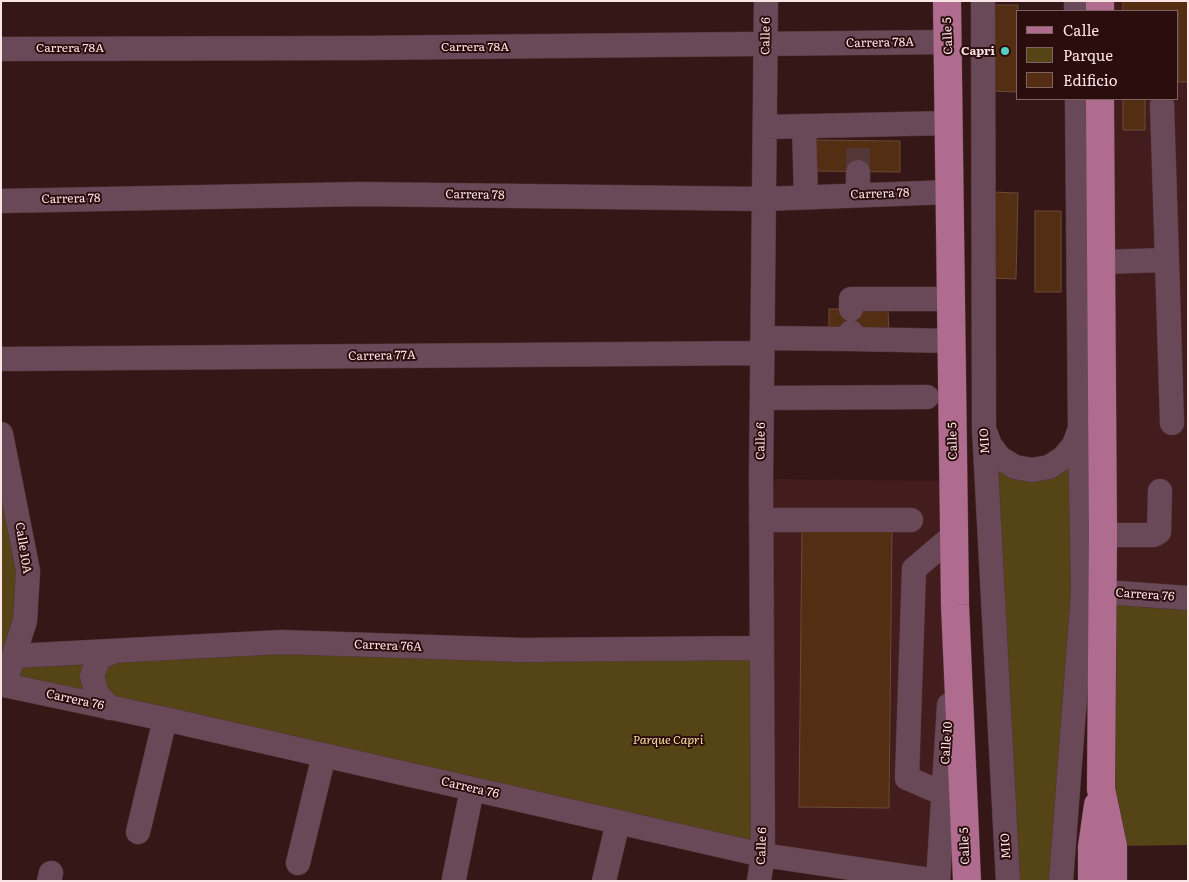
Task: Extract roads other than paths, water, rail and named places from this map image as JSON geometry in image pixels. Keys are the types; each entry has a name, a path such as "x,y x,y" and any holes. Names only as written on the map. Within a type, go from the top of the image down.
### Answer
{"main road":[{"name":"Calle 5","path":"947,1 955,605 967,881"},
{"path":"1092,881 1092,847 1101,789 1103,535 1100,100"},
{"path":"1101,789 1113,846 1113,881"}],"street":[{"name":"Calle 6","path":"760,881 763,855 761,520 766,1"},
{"name":"MIO","path":"983,1 984,428 1008,881"},
{"name":"Carrera 78A","path":"1,49 766,45 948,42"},
{"path":"1061,881 1083,592 1077,100"},
{"path":"1162,106 1172,424"},
{"path":"765,127 804,126 859,133 949,124"},
{"path":"804,126 806,197"},
{"path":"858,172 858,195"},
{"name":"Carrera 78","path":"1,200 360,194 764,199 950,192"},
{"path":"1100,262 1167,260"},
{"path":"851,309 851,299 951,299"},
{"name":"Carrera 77A","path":"1,359 762,346 851,335 952,341"},
{"path":"762,398 927,397"},
{"path":"984,428 990,445 1000,458 1015,467 1032,470 1049,467 1064,458 1074,445 1080,429"},
{"name":"Calle 10A","path":"1,434 28,571 25,621 15,656 2,686"},
{"path":"1103,535 1154,535 1158,532 1160,492"},
{"path":"761,520 910,520"},
{"path":"944,794 907,778 914,569 954,534"},
{"name":"Carrera 76","path":"1103,592 1188,598"},
{"name":"Calle 10","path":"938,881 955,605"},
{"name":"Carrera 76A","path":"15,656 282,642 522,650 762,648"},
{"path":"110,708 97,694 92,676 99,658 115,651"},
{"name":"Carrera 76","path":"2,686 165,719 763,855 938,881"},
{"path":"138,832 165,719"},
{"path":"298,862 324,755"},
{"path":"454,879 472,789"},
{"path":"604,881 618,822"}],"tunnel":[{"path":"858,140 858,172"}],"place":[{"name":"Capri","path":"1005,51"}],"park label":[{"name":"Parque Capri","path":"668,740"}]}
